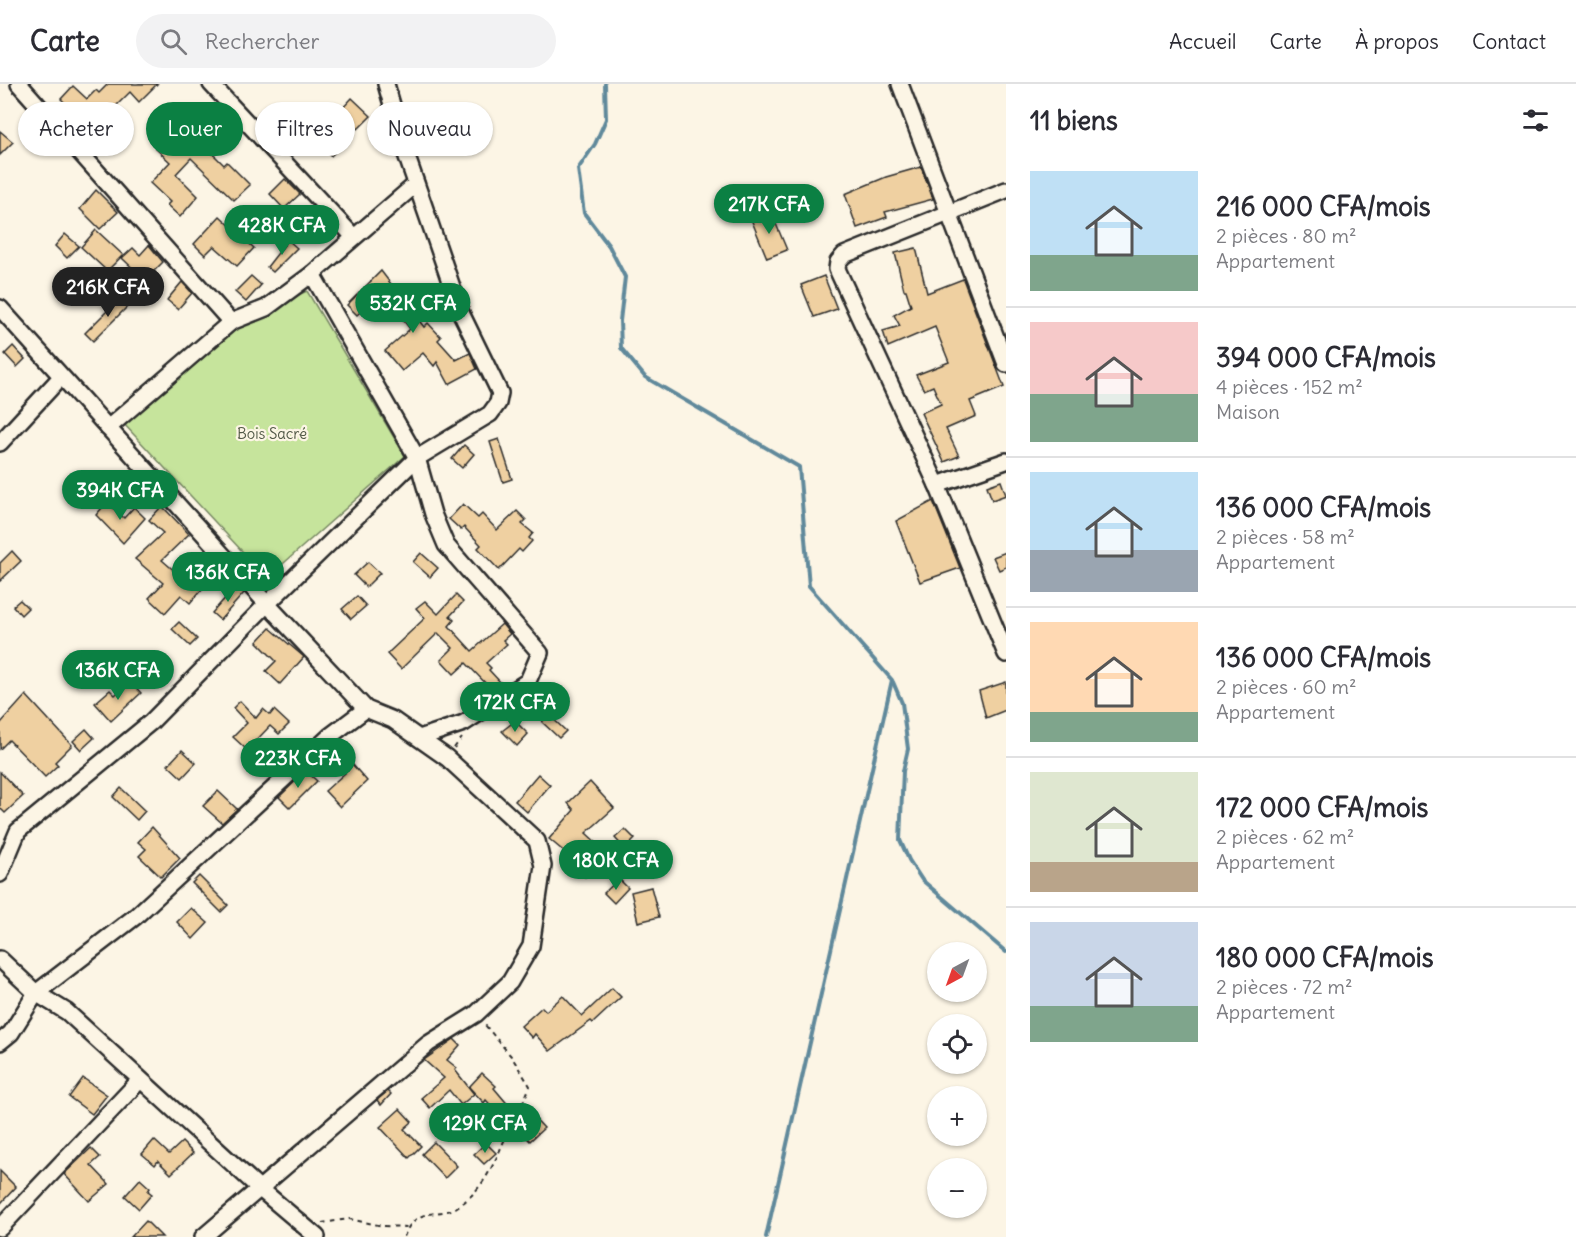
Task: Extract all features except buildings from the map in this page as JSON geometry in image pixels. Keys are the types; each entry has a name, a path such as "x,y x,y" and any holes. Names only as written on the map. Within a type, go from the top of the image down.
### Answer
{"street":[{"path":"19,84 231,322"},
{"path":"211,84 354,237"},
{"path":"0,874 18,831 151,722 267,604 417,458 490,414 498,403 500,393 461,314 416,184 386,84"},
{"path":"900,84 1006,364"},
{"path":"108,428 231,322 266,308 312,274 416,184"},
{"path":"1006,190 844,255 838,262 837,269 937,485 1006,654"},
{"path":"312,274 417,458 433,514 446,545 540,653 528,681 464,723 419,738"},
{"path":"0,308 267,604 366,709 393,720 447,758 537,842 543,866 531,946 510,982 476,1014 428,1044 258,1187 203,1237"},
{"path":"0,443 61,377"},
{"path":"937,485 1006,461"},
{"path":"0,1042 11,1033 36,993 136,916 330,736 366,709"},
{"path":"0,959 36,993 68,1012 258,1187 313,1234"},
{"path":"0,1228 140,1080"}],"path":[{"path":"447,758 462,738 464,723"},
{"path":"404,1237 408,1227 430,1212 454,1209 483,1184 519,1115 530,1086 511,1056 476,1014"},
{"path":"313,1234 327,1220 349,1219 383,1227 408,1227"}],"green space":[{"name":"Bois Sacré","path":"307,291 405,456 267,578 124,424 242,320"}],"waterway":[{"path":"605,84 606,119 595,144 578,169 584,213 609,246 625,277 620,321 621,348 645,377 799,467 809,586 892,680 766,1237"},
{"path":"893,682 902,703 908,749 903,771 900,840 922,880 1006,952"}]}
